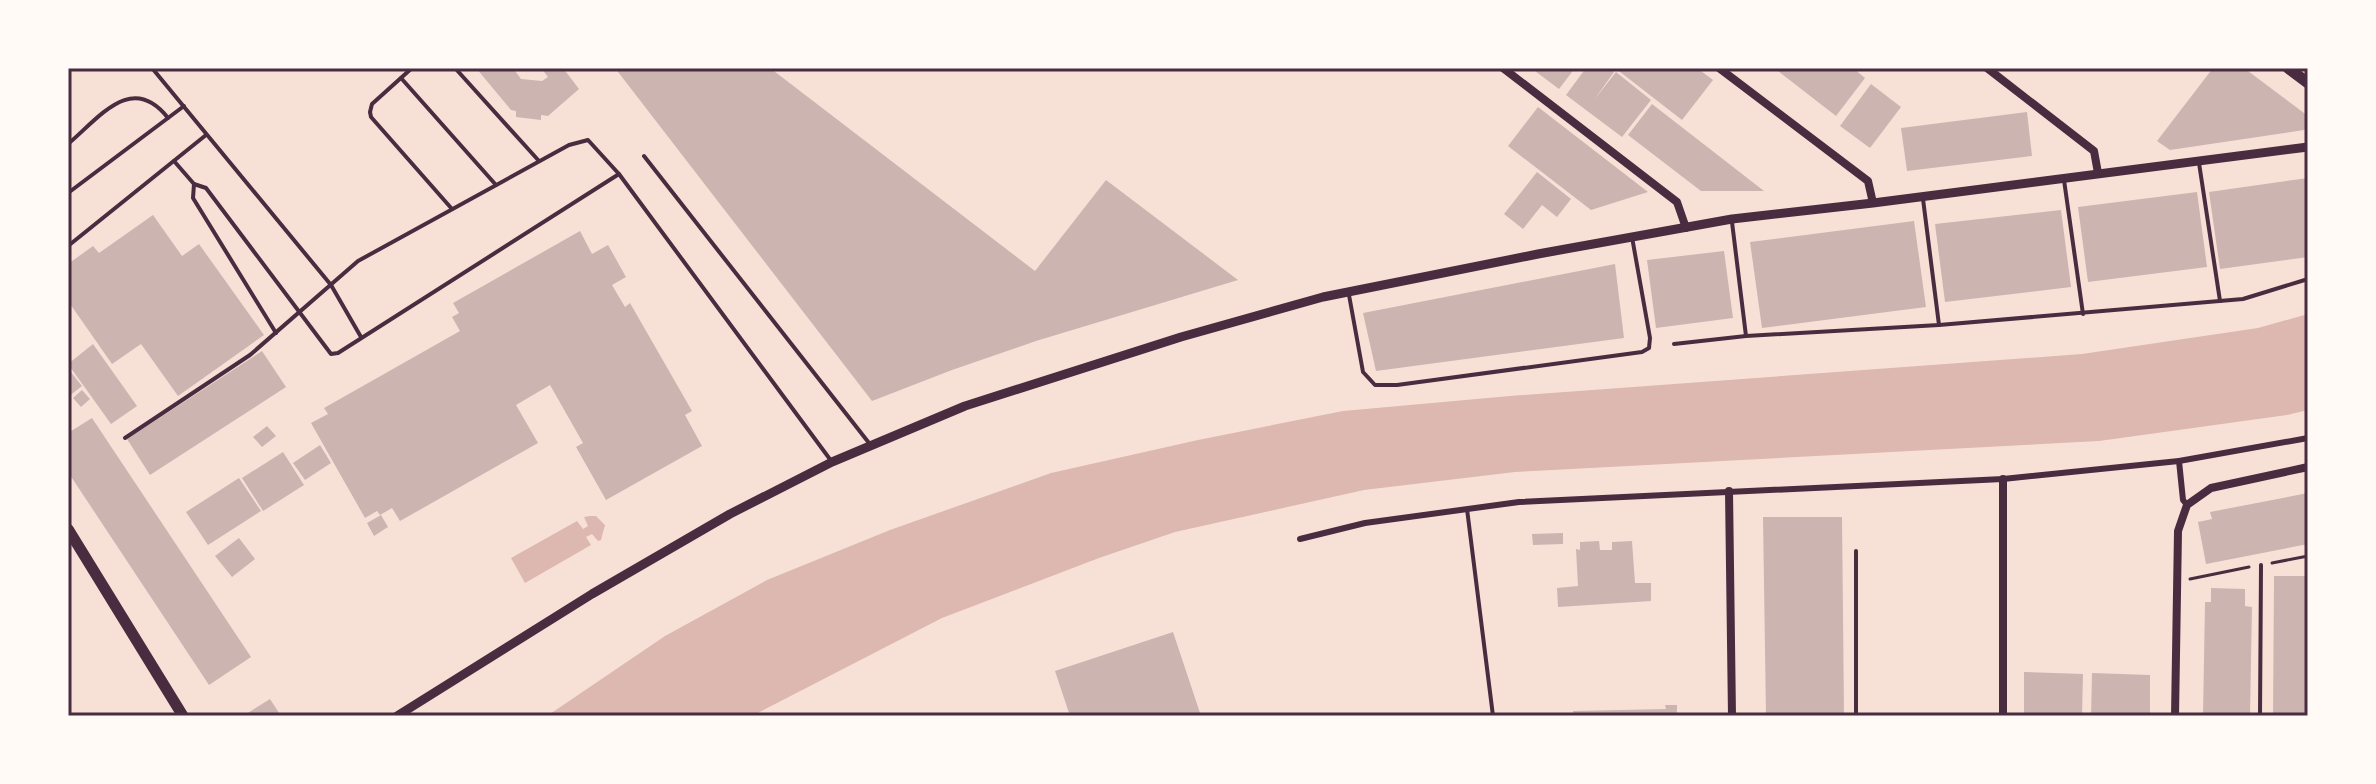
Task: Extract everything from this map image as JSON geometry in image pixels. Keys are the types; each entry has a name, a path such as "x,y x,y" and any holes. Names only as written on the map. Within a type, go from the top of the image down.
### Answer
{"main road":[{"path":"2288,68 2308,83"},
{"path":"68,529 183,716"}],"street":[{"path":"1503,68 1677,202 1686,228"},
{"path":"1719,68 1868,181 1873,203"},
{"path":"1987,68 2094,151 2098,173"},
{"path":"397,716 606,586 730,514 832,462 965,406 1244,319 1348,292 1732,219 2308,147"},
{"path":"1300,539 1365,523 1519,502 2003,479 2179,461 2308,438"},
{"path":"2179,461 2183,500 2187,505"},
{"path":"2175,716 2178,531 2187,505 2211,488 2308,467"},
{"path":"2003,479 2003,716"},
{"path":"1729,491 1732,716"}],"lane":[{"path":"152,68 331,285 361,337"},
{"path":"412,68 372,104 371,117 452,209"},
{"path":"455,68 540,161"},
{"path":"401,78 496,185"},
{"path":"68,144 122,99 150,101 168,118"},
{"path":"68,193 184,106"},
{"path":"68,246 207,134"},
{"path":"125,438 250,355 358,261 569,145 588,140 619,174 832,462"},
{"path":"644,156 870,445"},
{"path":"174,161 194,184 206,188 331,354 338,353 619,174"},
{"path":"2199,161 2220,302"},
{"path":"2064,178 2083,314"},
{"path":"194,184 193,198 276,333"},
{"path":"1922,196 1939,325"},
{"path":"1732,219 1746,336"},
{"path":"1348,292 1363,372 1375,385 1397,385 1642,352 1649,348 1650,338 1632,237"},
{"path":"1674,344 1746,336 1939,325 2220,302 2243,299 2308,279"},
{"path":"1467,509 1493,716"},
{"path":"1856,551 1856,716"},
{"path":"2260,716 2261,565"}],"path":[{"path":"2177,581 2308,556"}],"shaded area":[{"path":"2308,314 2308,410 2287,415 2099,441 1515,472 1364,490 1175,532 1099,558 942,618 752,716 547,716 665,636 767,580 890,530 1051,473 1343,411 2082,354 2258,328"},
{"path":"596,516 605,525 601,540 598,541 592,534 586,537 591,545 525,583 511,558 577,521 583,529 588,526 584,517"}],"building":[{"path":"476,68 513,68 521,79 542,81 548,77 541,68 563,68 579,89 548,116 541,115 541,120 516,117 516,111 511,110"},
{"path":"615,68 770,68 1035,271 1106,180 1238,280 1036,341 872,401"},
{"path":"1531,68 1575,68 1559,89"},
{"path":"1586,68 1608,68 1614,72 1594,100 1616,72 1651,100 1622,137 1566,95"},
{"path":"1615,68 1697,68 1713,80 1682,120"},
{"path":"1774,68 1853,68 1865,78 1836,116"},
{"path":"2213,68 2244,68 2308,116 2308,125 2304,130 2170,150 2157,141"},
{"path":"1871,84 1901,107 1870,148 1840,126"},
{"path":"1652,104 1764,191 1701,191 1628,135"},
{"path":"1538,107 1648,192 1591,210 1508,146"},
{"path":"2027,112 2032,156 1907,171 1901,128"},
{"path":"1537,172 1571,199 1557,217 1542,205 1523,229 1504,214"},
{"path":"2308,178 2308,257 2220,269 2209,192"},
{"path":"2197,192 2207,267 2088,282 2078,207"},
{"path":"2061,210 2071,287 1945,302 1935,224"},
{"path":"153,215 182,256 199,244 264,335 178,396 141,344 112,364 68,301 68,264 93,246 99,253"},
{"path":"1914,221 1926,307 1762,328 1750,242"},
{"path":"580,231 592,254 608,245 626,277 612,285 625,307 630,303 692,411 685,415 702,446 606,500 576,447 583,443 550,385 516,405 538,443 400,521 392,508 365,518 311,423 328,414 324,408 460,331 452,317 459,313 453,303"},
{"path":"1724,251 1733,318 1656,328 1647,260"},
{"path":"1615,264 1624,338 1376,371 1363,313"},
{"path":"93,344 137,406 111,424 68,364"},
{"path":"262,351 286,387 150,475 127,439"},
{"path":"68,372 82,386 68,397"},
{"path":"82,390 90,399 81,407 73,398"},
{"path":"92,418 251,657 209,685 68,472 68,433"},
{"path":"267,426 276,436 262,447 253,437"},
{"path":"320,445 331,463 305,480 293,463"},
{"path":"283,452 304,485 263,511 242,478"},
{"path":"239,478 261,511 208,545 186,512"},
{"path":"2308,493 2308,544 2206,564 2198,522 2212,519 2210,512"},
{"path":"381,515 388,527 374,536 367,523"},
{"path":"1763,517 1842,517 1844,716 1766,716"},
{"path":"1563,533 1563,544 1533,545 1532,534"},
{"path":"239,538 255,559 232,577 215,556"},
{"path":"1599,541 1600,550 1612,550 1612,542 1632,541 1635,583 1651,583 1651,601 1558,607 1557,588 1578,586 1576,549 1580,550 1580,542"},
{"path":"2274,576 2308,576 2308,716 2273,716"},
{"path":"2211,588 2245,589 2245,606 2252,607 2250,716 2203,716 2205,602 2211,602"},
{"path":"1173,632 1201,716 1070,716 1055,671"},
{"path":"2024,672 2083,674 2082,716 2024,716"},
{"path":"2092,673 2150,675 2150,716 2091,716"},
{"path":"270,699 281,716 243,716"},
{"path":"1665,705 1677,705 1677,716 1573,716 1573,711 1666,709"}]}
